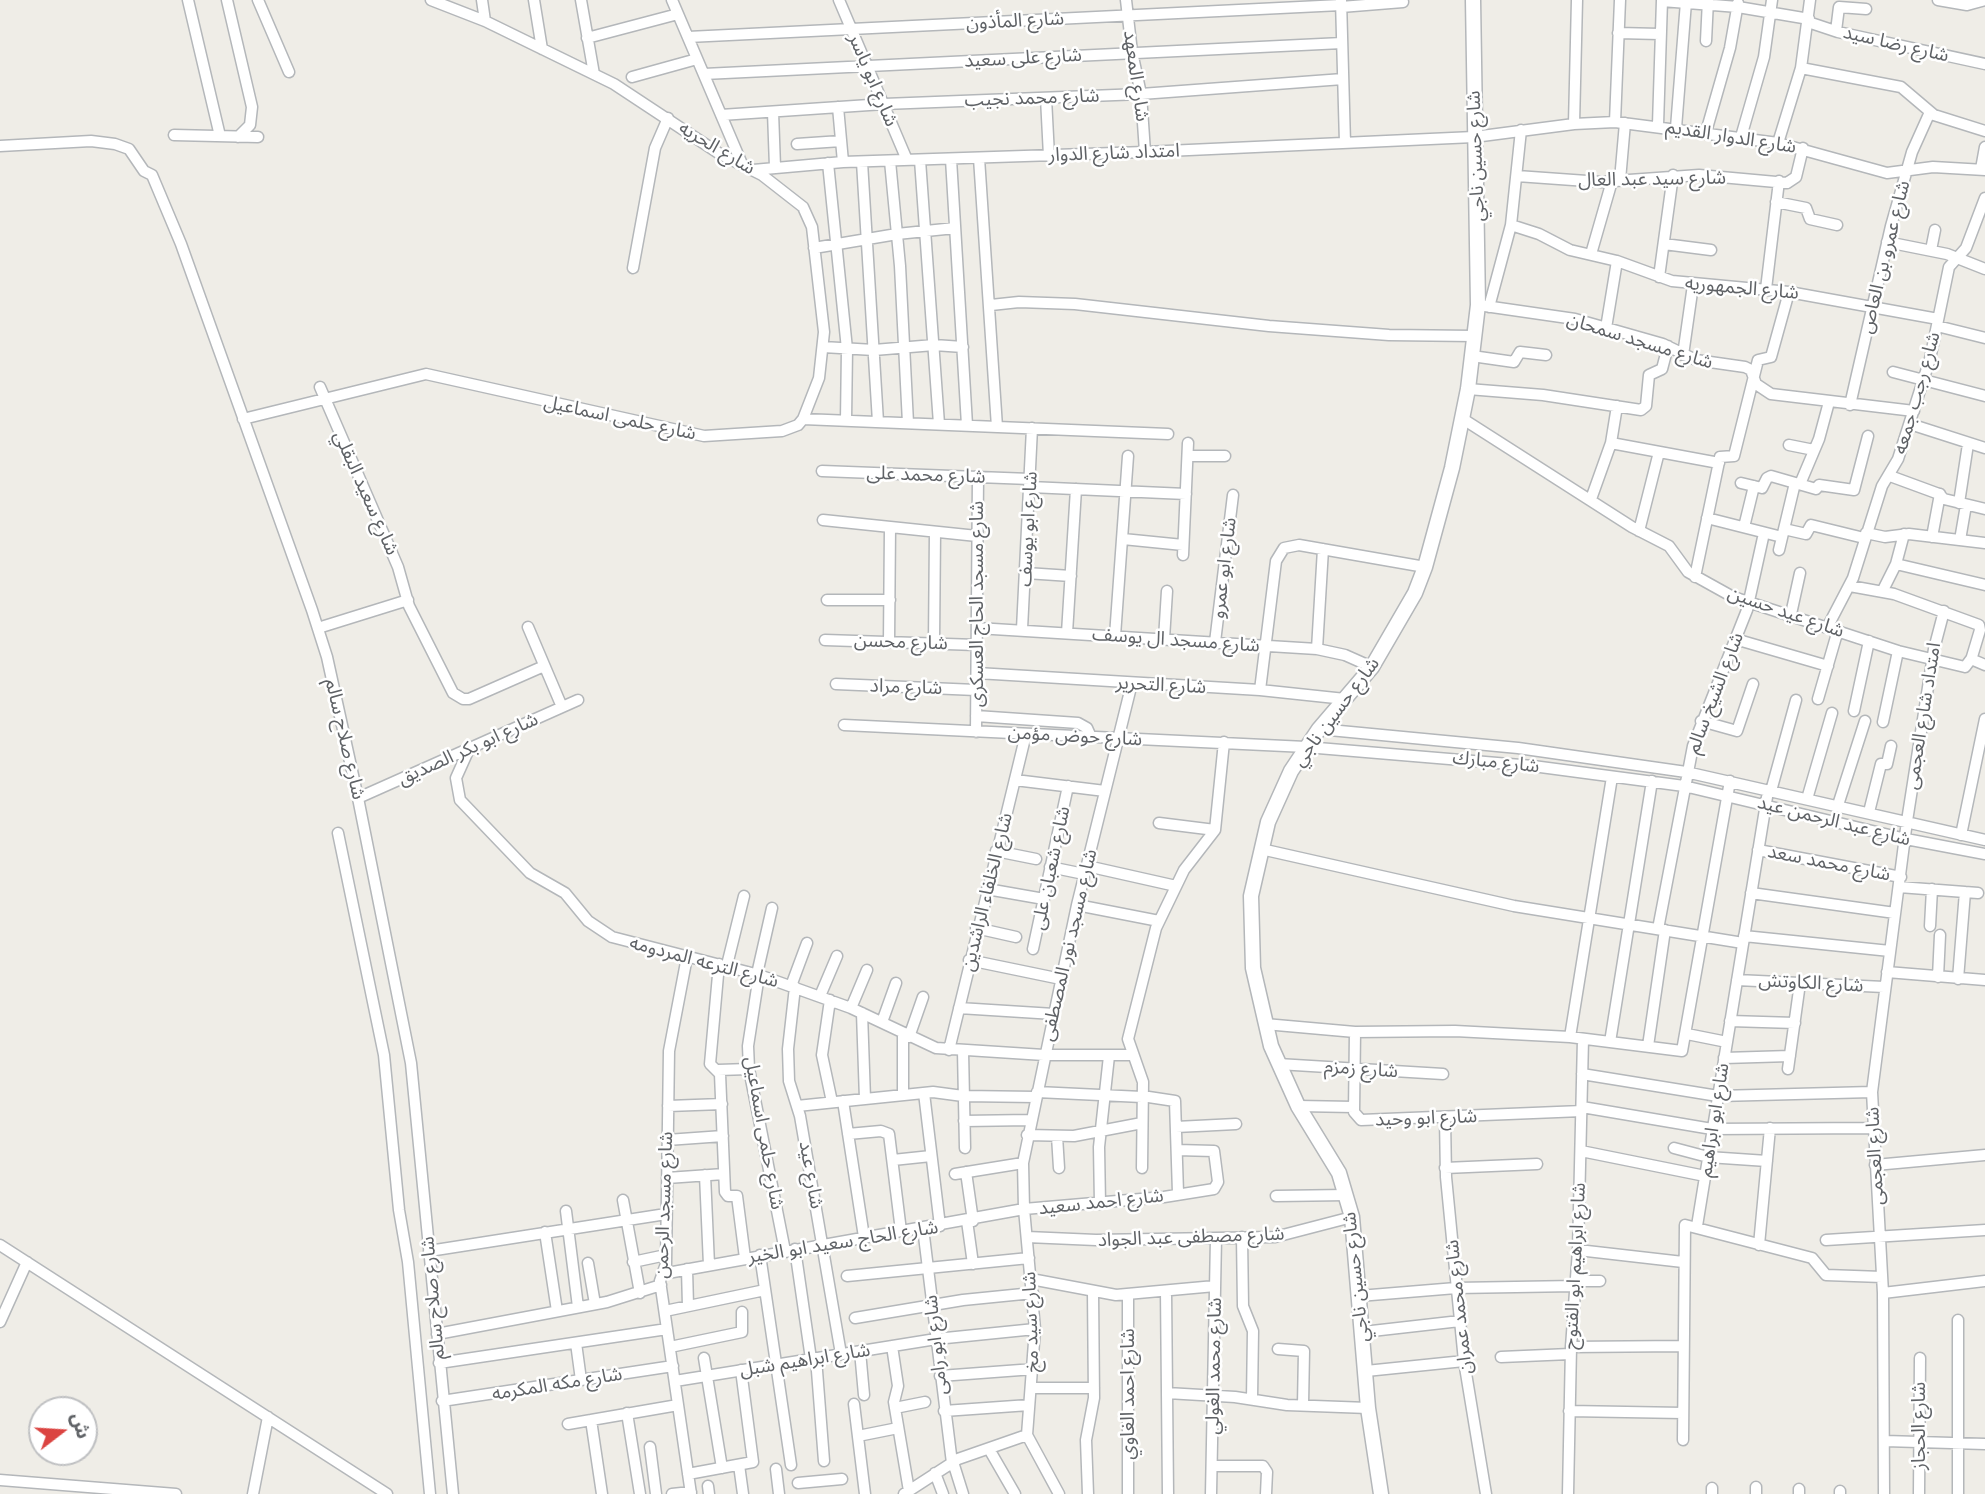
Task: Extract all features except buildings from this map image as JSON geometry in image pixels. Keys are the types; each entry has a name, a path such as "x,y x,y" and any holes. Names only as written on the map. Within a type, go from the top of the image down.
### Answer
{"street":[{"path":"188,0 220,136"},
{"path":"227,0 252,107 250,125 238,137"},
{"path":"258,0 289,72"},
{"name":"شارع الحريه","path":"434,0 485,21 594,74 668,118 720,154 753,170 803,207 810,218 823,310 824,347 819,378 803,419"},
{"path":"482,0 485,21"},
{"path":"534,0 542,49"},
{"path":"581,0 594,74"},
{"path":"673,0 742,164"},
{"name":"شارع ابو ياسر","path":"839,0 907,160"},
{"name":"شارع المعهد","path":"1126,0 1132,52 1141,94 1145,152"},
{"name":"شارع حسين ناجي","path":"1381,1494 1368,1408 1352,1217 1347,1195 1328,1152 1298,1106 1278,1064 1265,1024 1254,968 1250,920 1261,849 1279,796 1306,747 1372,667 1402,619 1425,567 1463,419 1474,336 1483,306 1475,136 1473,0"},
{"path":"1574,124 1577,0"},
{"path":"1591,254 1616,180 1620,122 1620,0"},
{"path":"1658,125 1662,0"},
{"name":"شارع رضا سيد","path":"1662,0 1738,4 1809,21 1836,31 1985,64"},
{"path":"1741,137 1759,80 1772,0"},
{"path":"1778,143 1801,68 1810,0"},
{"path":"1938,0 1967,5 1985,0"},
{"name":"شارع المأذون","path":"688,37 1403,2"},
{"path":"1676,128 1686,2"},
{"path":"1706,41 1707,2"},
{"path":"1341,4 1345,143"},
{"path":"1706,132 1730,48 1738,4"},
{"path":"1836,31 1839,7 1867,9"},
{"path":"587,38 678,14"},
{"path":"1618,33 1660,34"},
{"name":"شارع على سعيد","path":"704,74 1342,43"},
{"path":"632,77 697,59"},
{"path":"1801,68 1901,87 1930,112 1985,131"},
{"name":"شارع محمد نجيب","path":"721,115 884,104 1141,94 1343,79"},
{"path":"1046,98 1049,156"},
{"path":"838,107 843,162"},
{"path":"773,111 775,167"},
{"name":"شارع عمرو بن العاص","path":"1850,405 1870,307 1887,242 1906,173 1930,112"},
{"path":"633,268 655,148 668,118"},
{"name":"شارع الدوار القديم","path":"1475,136 1574,124 1620,122 1778,143 1878,171 1906,173 1940,167 1983,170"},
{"path":"1483,306 1511,225 1521,130"},
{"path":"174,135 258,137"},
{"name":"امتداد شارع الدوار","path":"753,170 843,162 1049,156 1475,136"},
{"name":"شارع صلاح سالم","path":"0,146 91,141 122,146 136,154 144,171 152,175 172,220 243,419 263,466 318,628 358,798 411,1063 453,1494"},
{"path":"797,144 841,141"},
{"path":"1983,170 1985,147"},
{"path":"1766,289 1779,181 1787,183 1794,180 1803,148"},
{"path":"979,158 991,305 997,427"},
{"path":"951,159 967,425"},
{"path":"920,160 939,424"},
{"path":"890,161 908,423"},
{"path":"862,162 878,422"},
{"path":"828,163 847,349 846,420"},
{"path":"1659,277 1674,175"},
{"name":"شارع سيد عبد العال","path":"1517,176 1578,182 1674,175 1779,181"},
{"name":"شارع رجب جمعه","path":"1818,698 1828,666 1833,628 1850,586 1882,486 1890,476 1924,380 1949,267 1970,241 1985,198"},
{"path":"1776,202 1807,208 1809,218 1837,225"},
{"name":"شارع الجمهوريه","path":"1511,225 1539,234 1570,250 1617,261 1659,277 1693,285 1789,292 1870,307 1938,322 1985,338"},
{"path":"814,248 897,234 955,228"},
{"path":"1931,250 1935,230"},
{"path":"1887,242 1958,257 1985,269"},
{"path":"1664,244 1711,250"},
{"path":"1606,328 1617,261"},
{"path":"1683,355 1693,285"},
{"path":"1695,577 1719,463 1722,455 1734,456 1758,359 1770,358 1789,292"},
{"path":"991,305 1018,302 1075,304 1291,328 1474,336"},
{"name":"شارع مسجد سمحان","path":"1483,306 1558,316 1668,346 1683,355 1710,363 1745,367 1763,391 1850,405 1913,411"},
{"path":"824,347 874,350 904,346 963,347"},
{"path":"1468,389 1645,408 1649,375 1662,369 1668,346"},
{"path":"1472,356 1514,362 1520,352 1546,355"},
{"path":"1893,372 1985,396"},
{"name":"شارع حلمى اسماعيل","path":"243,419 322,393 426,374 704,436 782,432 798,425 803,419 1168,434"},
{"name":"شارع سعيد البقلي","path":"322,393 398,567 408,600 449,687 458,697 469,699 544,666"},
{"path":"1779,550 1797,483 1814,450 1829,402"},
{"path":"1591,499 1611,443 1617,406"},
{"name":"شارع عيد حسين","path":"1463,419 1639,531 1669,546 1695,577 1749,604 1791,614 1899,651 1965,667 1971,660 1985,665"},
{"path":"1910,424 1985,448"},
{"name":"شارع ابو يوسف","path":"1022,629 1032,428"},
{"path":"1741,482 1762,488 1769,476 1816,489 1819,485 1854,490 1868,436"},
{"path":"1123,539 1183,550 1188,443"},
{"path":"1611,443 1719,463"},
{"path":"1961,540 1968,444"},
{"path":"1789,445 1814,450"},
{"path":"1639,531 1660,452"},
{"path":"1115,636 1128,456"},
{"path":"1188,456 1224,456"},
{"name":"شارع محمد على","path":"822,471 978,476 1076,489 1186,494"},
{"name":"شارع مسجد الحاج العسكرى","path":"976,732 978,476"},
{"path":"1890,476 1940,494 1944,499 1985,509"},
{"path":"1744,527 1754,486"},
{"path":"1067,633 1076,489"},
{"path":"1932,537 1940,494"},
{"name":"شارع ابو عمرو","path":"1215,642 1233,495"},
{"path":"1707,518 1765,533 1806,534 1811,525 1865,536 1904,534 1985,544"},
{"path":"823,520 977,536"},
{"path":"889,642 890,527"},
{"path":"934,643 935,532"},
{"name":"شارع الشيخ سالم","path":"1648,1046 1661,930 1686,772 1701,721 1749,604 1765,533"},
{"path":"1883,590 1896,564 1904,534"},
{"path":"1260,690 1279,554 1291,545 1425,567"},
{"path":"1317,649 1323,549"},
{"path":"1896,564 1985,585"},
{"path":"1026,573 1071,576"},
{"path":"1791,614 1800,573"},
{"path":"1850,586 1883,590 1979,625 1971,660"},
{"path":"1164,639 1167,591"},
{"path":"318,628 408,600"},
{"path":"828,600 890,600"},
{"name":"امتداد شارع العجمى","path":"1906,821 1932,659 1944,611"},
{"path":"528,627 562,707"},
{"name":"شارع مسجد ال يوسف","path":"977,628 1317,649 1345,655 1372,667"},
{"name":"شارع محسن","path":"825,639 977,645"},
{"path":"1735,639 1828,666"},
{"path":"1854,711 1869,641"},
{"path":"1884,722 1899,651"},
{"name":"شارع التحرير","path":"977,673 1260,690 1345,699"},
{"name":"شارع مسجد نور المصطفى","path":"1024,1209 1023,1163 1030,1120 1085,870 1132,683"},
{"name":"شارع مراد","path":"836,684 976,690"},
{"path":"1701,721 1737,731 1753,684"},
{"name":"شارع ابو بكر الصديق","path":"358,798 578,700"},
{"name":"شارع ابو ابراهيم","path":"1683,1440 1684,1227 1697,1226 1766,804 1796,700"},
{"path":"1807,799 1832,713"},
{"path":"976,716 1078,723 1087,728 1091,737"},
{"path":"1961,835 1985,719"},
{"path":"1838,806 1865,721"},
{"name":"شارع حوض مؤمن","path":"844,725 1306,747"},
{"name":"شارع مبارك","path":"1319,729 1502,746 1686,772"},
{"name":"شارع الخلفاء الراشدين","path":"949,1050 976,928 1026,734"},
{"path":"1142,1168 1142,1074 1128,1039 1145,963 1159,921 1188,864 1215,830 1224,743"},
{"path":"1500,762 1502,746"},
{"path":"1869,812 1881,764 1887,764 1891,746"},
{"name":"شارع مبارك","path":"1306,747 1500,762 1684,786"},
{"name":"شارع الترعه المردومه","path":"468,749 456,778 456,793 530,873 565,893 588,921 612,937 758,974 851,1008 906,1035 949,1050 1044,1055 1133,1055"},
{"name":"شارع عبد الرحمن عيد","path":"1686,772 1985,840"},
{"path":"1570,1037 1612,777"},
{"path":"1015,780 1105,791"},
{"path":"1610,1042 1651,781"},
{"path":"1265,1024 1356,1032 1455,1031 1570,1037 1676,1052 1684,1050 1730,781"},
{"name":"شارع شعبان على","path":"1033,949 1068,786"},
{"name":"شارع عبد الرحمن عيد","path":"1684,786 1727,794 1906,839 1985,854"},
{"name":"شارع العجمى","path":"1884,1494 1883,1293 1872,1092 1906,839 1906,821"},
{"path":"1159,823 1215,830"},
{"path":"338,833 384,1055 399,1210 408,1262 430,1494"},
{"path":"1261,849 1514,906 1704,937 1890,951"},
{"name":"شارع محمد سعد","path":"1758,850 1932,890 1978,893"},
{"path":"996,851 1036,859"},
{"path":"1050,867 1085,870 1176,886"},
{"path":"987,889 1044,899"},
{"path":"1930,926 1932,890"},
{"path":"1958,979 1965,892"},
{"path":"1751,893 1895,913"},
{"path":"744,896 723,965 710,1064 719,1070 749,1069"},
{"path":"1077,905 1159,921"},
{"name":"شارع حلمى اسماعيل","path":"772,908 758,974 748,1046 749,1069 813,1359 824,1461"},
{"path":"976,928 1016,937"},
{"path":"1938,977 1940,935"},
{"name":"شارع عيد","path":"807,943 793,987 787,1067 823,1244 841,1354"},
{"path":"837,956 825,998 821,1055 848,1134 863,1237"},
{"name":"شارع مسجد الرحمن","path":"687,957 669,1051 666,1255 661,1279 691,1493"},
{"path":"969,960 1061,979"},
{"path":"851,1008 867,970"},
{"path":"1887,972 1985,980"},
{"name":"شارع الكاوتش","path":"1737,980 1884,987"},
{"path":"882,1022 896,982"},
{"path":"1788,1069 1800,983"},
{"path":"903,1095 906,1035 923,997"},
{"path":"958,1008 1054,1014"},
{"path":"862,1013 865,1099"},
{"path":"1730,1021 1795,1023"},
{"name":"شارع ابو وحيد","path":"1356,1032 1354,1107 1356,1117 1361,1120 1445,1118 1582,1109 1713,1129 1874,1128"},
{"path":"1687,1034 1727,1042"},
{"name":"شارع ابراهيم ابو الفتوح","path":"1568,1494 1570,1350 1578,1250 1583,1039"},
{"path":"963,1051 965,1148"},
{"path":"1100,1204 1100,1131 1109,1056"},
{"path":"1724,1058 1790,1056"},
{"name":"شارع زمزم","path":"1278,1064 1443,1074"},
{"path":"719,1070 726,1194 737,1196 744,1258"},
{"path":"1582,1074 1718,1096 1872,1092"},
{"path":"797,1106 924,1093 963,1096 1104,1095 1173,1100 1178,1193"},
{"path":"924,1093 940,1226"},
{"path":"668,1106 722,1104"},
{"path":"1298,1106 1354,1107"},
{"name":"شارع محمد عمران","path":"1445,1118 1445,1168 1464,1362 1486,1494"},
{"path":"964,1121 1030,1120"},
{"path":"1027,1135 1057,1136 1142,1123"},
{"path":"1176,1127 1236,1124"},
{"path":"1759,1245 1770,1128"},
{"path":"848,1134 885,1132 889,1135 901,1231"},
{"path":"667,1140 723,1136"},
{"path":"1057,1136 1059,1168"},
{"path":"1674,1148 1708,1157 1767,1161"},
{"name":"شارع احمد سعيد","path":"1024,1209 1100,1204 1211,1191 1217,1182 1214,1151 1177,1150"},
{"path":"1581,1151 1705,1176"},
{"path":"1875,1165 1985,1155"},
{"path":"893,1160 931,1156"},
{"path":"973,1264 970,1221 960,1173 1023,1163"},
{"path":"1445,1168 1537,1164"},
{"path":"667,1178 724,1174"},
{"path":"705,1175 709,1265"},
{"path":"1276,1196 1347,1195"},
{"path":"623,1200 640,1293"},
{"name":"شارع الحاج سعيد ابو الخير","path":"437,1334 640,1293 661,1279 687,1269 863,1237 970,1221 1024,1209"},
{"name":"شارع سيد مخ","path":"1024,1209 1035,1329 1027,1435"},
{"path":"566,1211 578,1307"},
{"path":"429,1251 666,1214"},
{"name":"شارع مصطفى عبد الجواد","path":"1027,1237 1286,1236 1352,1217"},
{"path":"1697,1226 1812,1258 1826,1275 1882,1277"},
{"name":"شارع ابو رامى","path":"923,1228 944,1411 953,1462 963,1494"},
{"path":"1826,1240 1985,1230"},
{"path":"545,1232 557,1311"},
{"path":"1242,1237 1244,1306 1252,1331 1252,1399"},
{"name":"شارع محمد الغولي","path":"1211,1494 1216,1238"},
{"path":"0,1245 387,1494"},
{"path":"1578,1250 1683,1262"},
{"path":"633,1262 666,1255"},
{"path":"760,1255 791,1465"},
{"path":"848,1276 1029,1258"},
{"path":"0,1322 27,1262"},
{"path":"588,1263 595,1304"},
{"path":"687,1269 688,1306"},
{"path":"1031,1279 1093,1292 1128,1295 1215,1286"},
{"path":"1359,1296 1601,1281"},
{"path":"1883,1293 1985,1281"},
{"path":"665,1311 765,1290"},
{"path":"1166,1291 1168,1494"},
{"path":"1088,1494 1086,1440 1094,1388 1093,1292"},
{"path":"855,1318 1033,1293"},
{"name":"شارع احمد الغاوي","path":"1128,1295 1128,1494"},
{"path":"670,1347 742,1332 741,1312"},
{"path":"1958,1320 1958,1494"},
{"path":"1363,1332 1460,1321"},
{"path":"439,1363 667,1329"},
{"name":"شارع ابراهيم شبل","path":"675,1381 936,1339 1035,1329"},
{"path":"576,1343 581,1380"},
{"path":"892,1346 898,1386 893,1398 912,1491 953,1462 1027,1435 1059,1494"},
{"path":"1501,1357 1570,1350 1683,1346"},
{"path":"1278,1349 1304,1351 1303,1405"},
{"path":"860,1351 864,1395"},
{"path":"704,1358 722,1468"},
{"name":"شارع الحجاز","path":"1919,1494 1920,1358"},
{"path":"1366,1371 1464,1362"},
{"name":"شارع مكه المكرمه","path":"442,1401 673,1366"},
{"path":"940,1376 1034,1368"},
{"path":"688,1474 754,1461 741,1370"},
{"path":"1032,1388 1094,1388"},
{"path":"1167,1393 1368,1408"},
{"path":"895,1408 925,1402"},
{"path":"854,1404 865,1494"},
{"path":"568,1424 678,1405"},
{"path":"944,1411 1029,1405"},
{"path":"1569,1411 1683,1413"},
{"path":"627,1413 640,1494"},
{"path":"253,1494 268,1417"},
{"path":"591,1420 602,1494"},
{"path":"858,1436 898,1428"},
{"path":"1885,1441 1985,1444"},
{"path":"650,1447 656,1494"},
{"path":"989,1449 1015,1494"},
{"path":"739,1465 743,1494"},
{"path":"1212,1466 1263,1466 1267,1472 1266,1494"},
{"path":"776,1469 779,1494"},
{"path":"935,1473 943,1494"},
{"path":"798,1483 842,1479"},
{"path":"0,1480 176,1494"},
{"path":"823,1481 825,1494"},
{"path":"672,1494 691,1493"}]}
